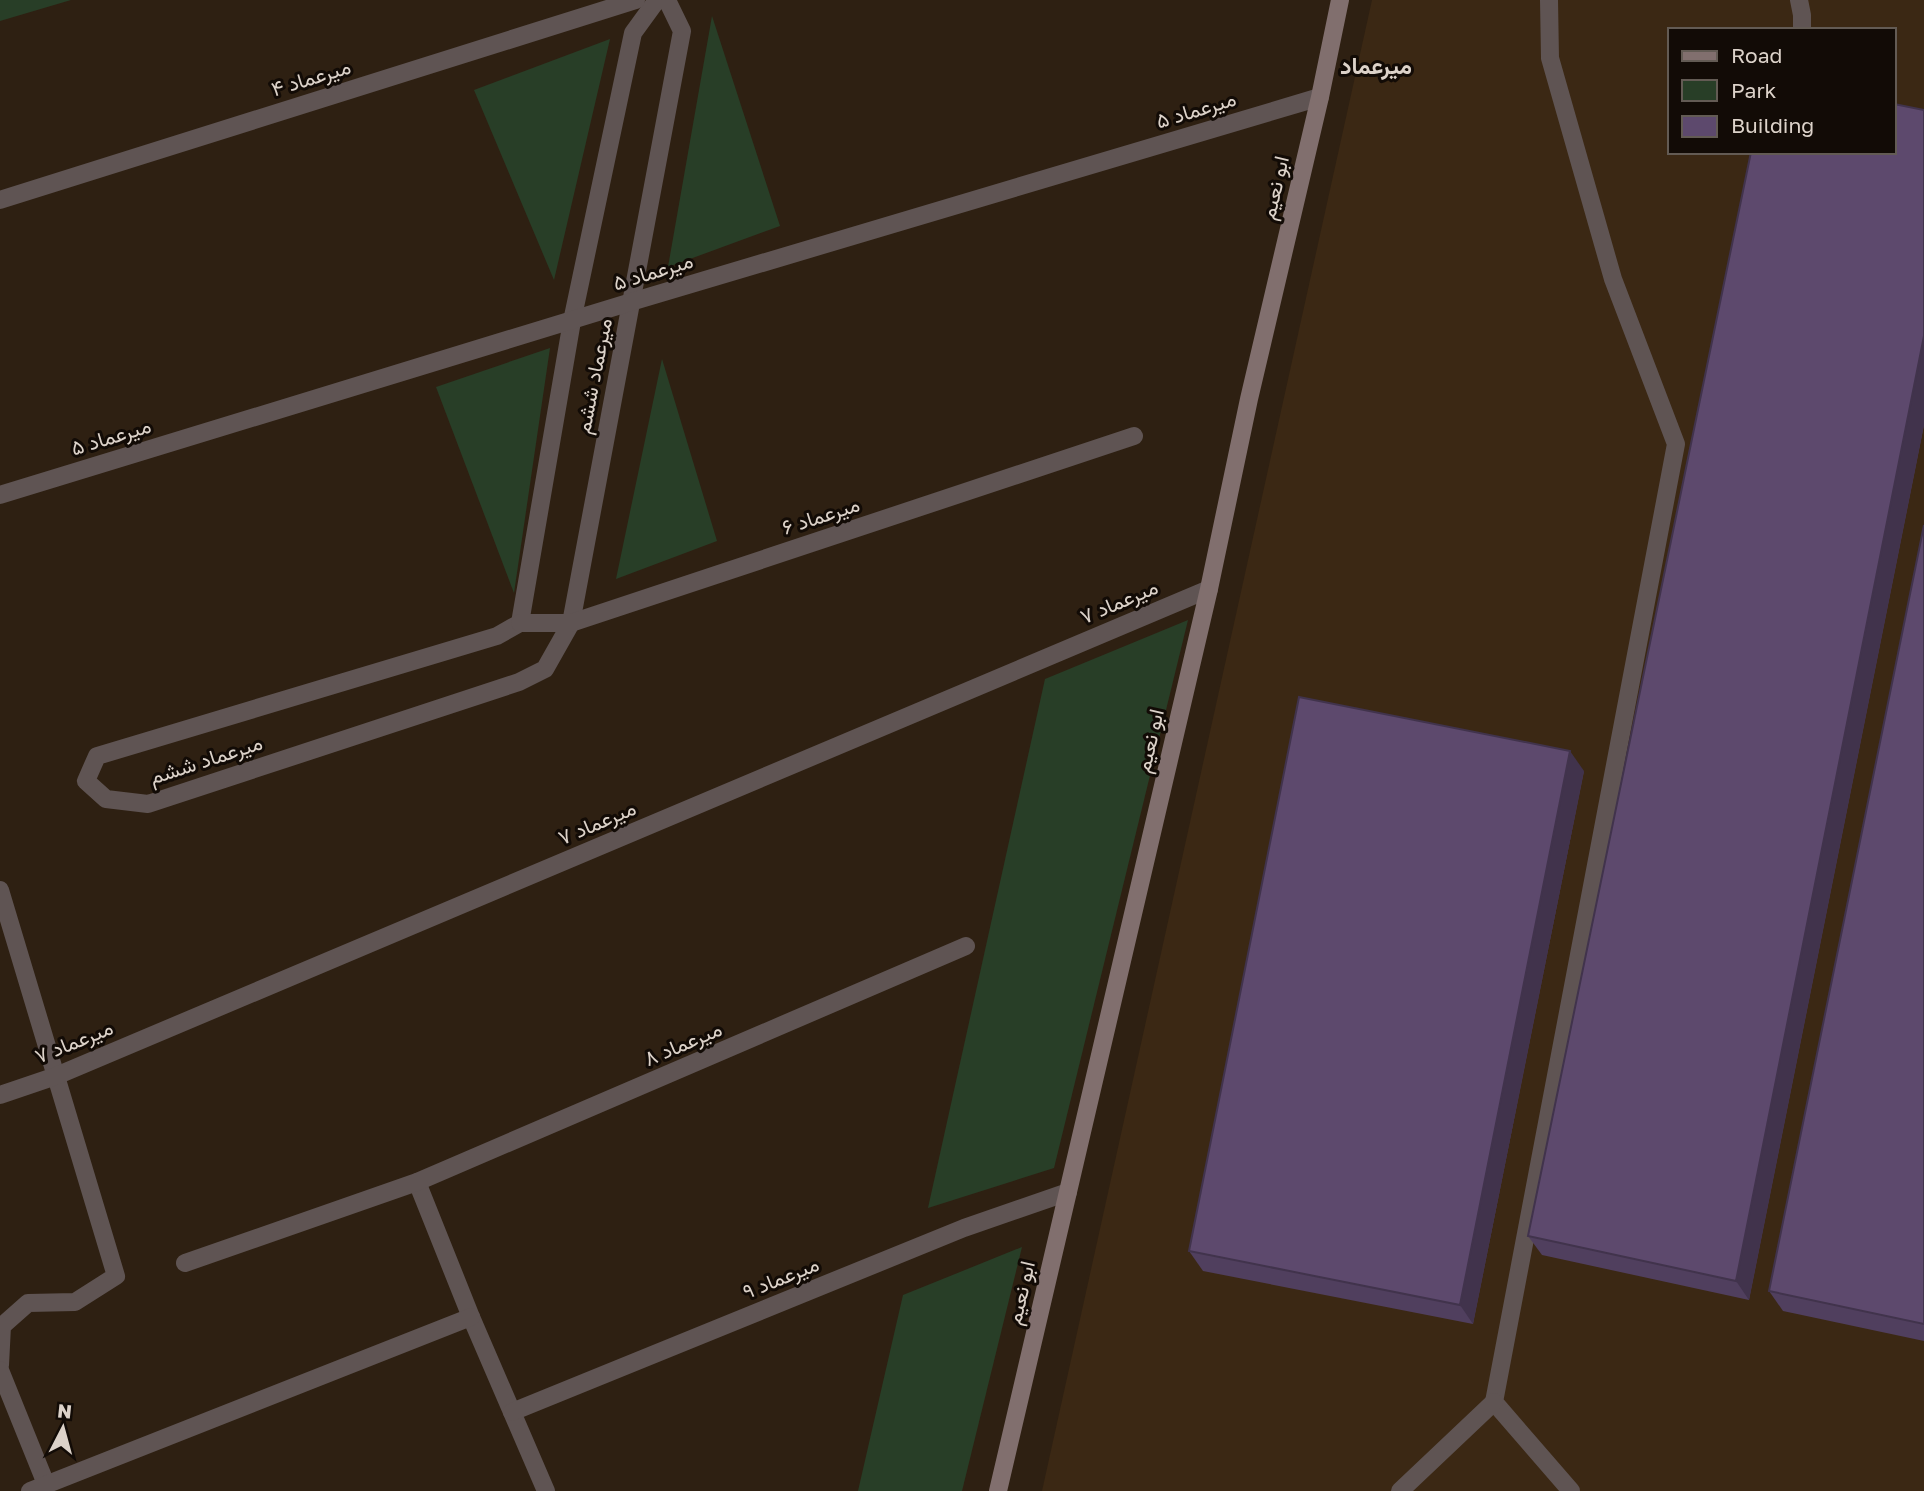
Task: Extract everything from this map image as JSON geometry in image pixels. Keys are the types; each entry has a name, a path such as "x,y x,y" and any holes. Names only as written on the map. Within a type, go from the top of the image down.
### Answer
{"main road":[{"name":"ابو نعیم","path":"998,1491 1209,589 1340,0"}],"street":[{"name":"میرعماد ۴","path":"0,200 636,0"},
{"name":"میرعماد ششم","path":"657,0 633,33 572,321 520,623 497,636 195,729 97,756 86,781 106,799 148,803 519,682 545,669 571,623 682,31 667,0"},
{"path":"1400,1491 1494,1402 1676,444 1613,279 1550,58 1549,0"},
{"path":"1799,0 1802,28"},
{"name":"میرعماد ۵","path":"0,495 1320,97"},
{"name":"میرعماد ۶","path":"520,623 571,623 1134,436"},
{"name":"میرعماد ۷","path":"0,1095 55,1076 1209,589"},
{"path":"0,890 116,1276 75,1303 28,1303 2,1326 0,1368 38,1488 471,1317"},
{"name":"میرعماد ۸","path":"186,1263 417,1182 967,946"},
{"path":"417,1182 471,1317 546,1491"},
{"name":"میرعماد ۹","path":"512,1412 964,1228 1068,1192"},
{"path":"1494,1402 1571,1491"}],"shaded area":[{"path":"1372,0 1924,0 1924,1491 1042,1491"}],"green space":[{"path":"0,0 71,0 0,21"},
{"path":"712,16 780,226 668,267"},
{"path":"610,39 554,280 474,90"},
{"path":"550,348 514,593 436,387"},
{"path":"662,359 717,541 616,579"},
{"path":"1188,620 1054,1168 928,1208 1045,679"},
{"path":"1022,1247 962,1491 858,1491 903,1295"}],"building":[{"path":"1896,104 1924,110 1924,336 1736,1281 1528,1236 1751,154 1896,154"},
{"path":"1924,525 1924,1324 1769,1291"},
{"path":"1299,697 1570,751 1460,1305 1189,1251"}],"district":[{"name":"میرعماد","path":"1376,66"}]}
